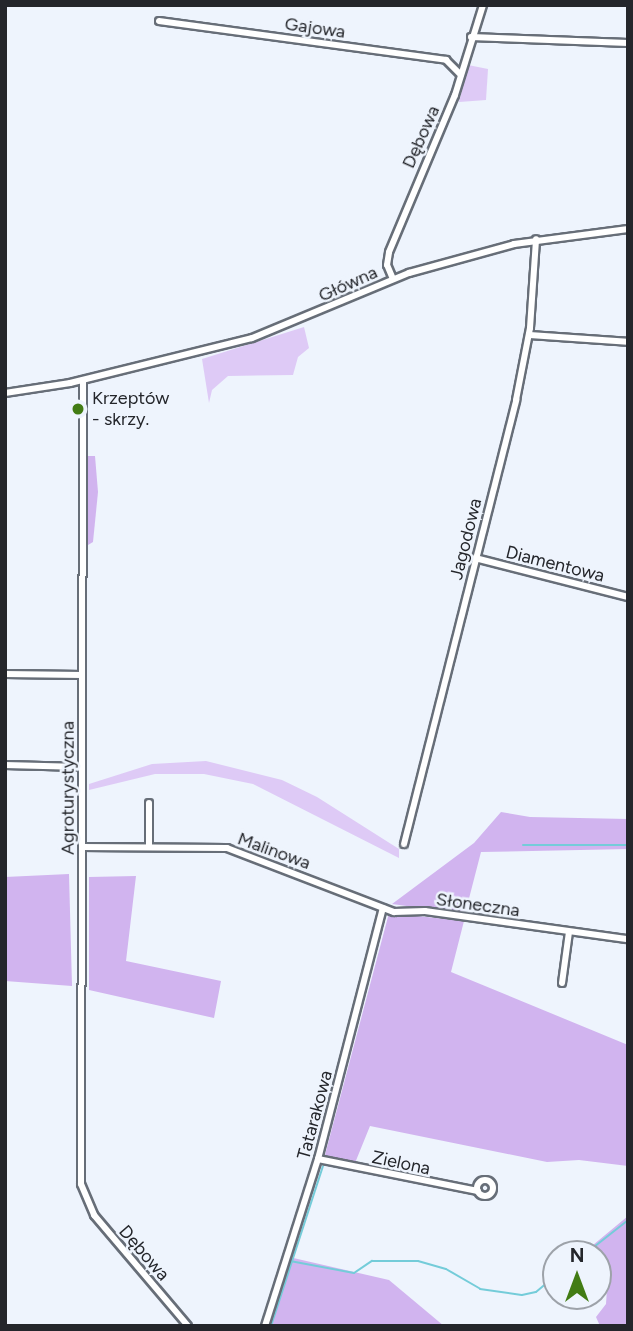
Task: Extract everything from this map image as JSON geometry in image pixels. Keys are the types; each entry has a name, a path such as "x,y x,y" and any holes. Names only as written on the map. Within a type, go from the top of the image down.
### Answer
{"street":[{"name":"Dębowa","path":"393,279 387,265 389,252 461,75 483,5"},
{"name":"Gajowa","path":"159,20 446,60 461,75"},
{"path":"471,37 628,43"},
{"name":"Główna","path":"5,393 83,380 279,330 393,279 536,239 628,229"},
{"name":"Jagodowa","path":"404,844 529,335 536,239"},
{"path":"529,335 628,342"},
{"name":"Agroturystyczna","path":"82,1195 83,380"},
{"name":"Diamentowa","path":"475,558 628,597"},
{"path":"5,674 82,675"},
{"path":"5,765 82,767"},
{"path":"149,803 149,846"},
{"name":"Malinowa","path":"82,847 149,846 235,850 383,908"},
{"name":"Słoneczna","path":"383,908 628,939"},
{"name":"Tatarakowa","path":"265,1326 318,1159 383,908"},
{"path":"562,983 569,932"},
{"name":"Zielona","path":"318,1159 478,1191"},
{"name":"Dębowa","path":"82,1195 99,1223 188,1326"}],"shaded area":[{"path":"468,65 488,69 486,100 459,102"},
{"path":"304,327 309,348 298,357 293,375 228,376 212,390 209,403 202,359"},
{"path":"87,456 95,456 98,492 93,542 88,545"},
{"path":"206,761 282,780 317,797 399,849 399,858 253,784 204,774 155,774 89,790 89,784 152,764"},
{"path":"501,812 530,817 628,819 628,849 481,852 465,914 392,904 474,843"},
{"path":"69,874 72,986 5,981 5,877"},
{"path":"136,876 126,961 221,981 214,1018 89,990 89,877"},
{"path":"389,913 464,921 451,972 628,1045 628,1166 579,1160 547,1162 370,1126 355,1163 325,1155"},
{"path":"628,1216 628,1326 600,1326 596,1317 601,1310 612,1310 612,1240 599,1240"},
{"path":"289,1257 389,1280 444,1326 266,1326"}],"waterway":[{"path":"523,845 628,845"},
{"path":"271,1326 323,1166"},
{"path":"603,1240 628,1220"},
{"path":"290,1261 354,1273 372,1261 418,1261 446,1269 480,1289 522,1295 536,1292 542,1287"}],"place":[{"name":"Krzeptów - skrzy.","path":"78,409"}]}
